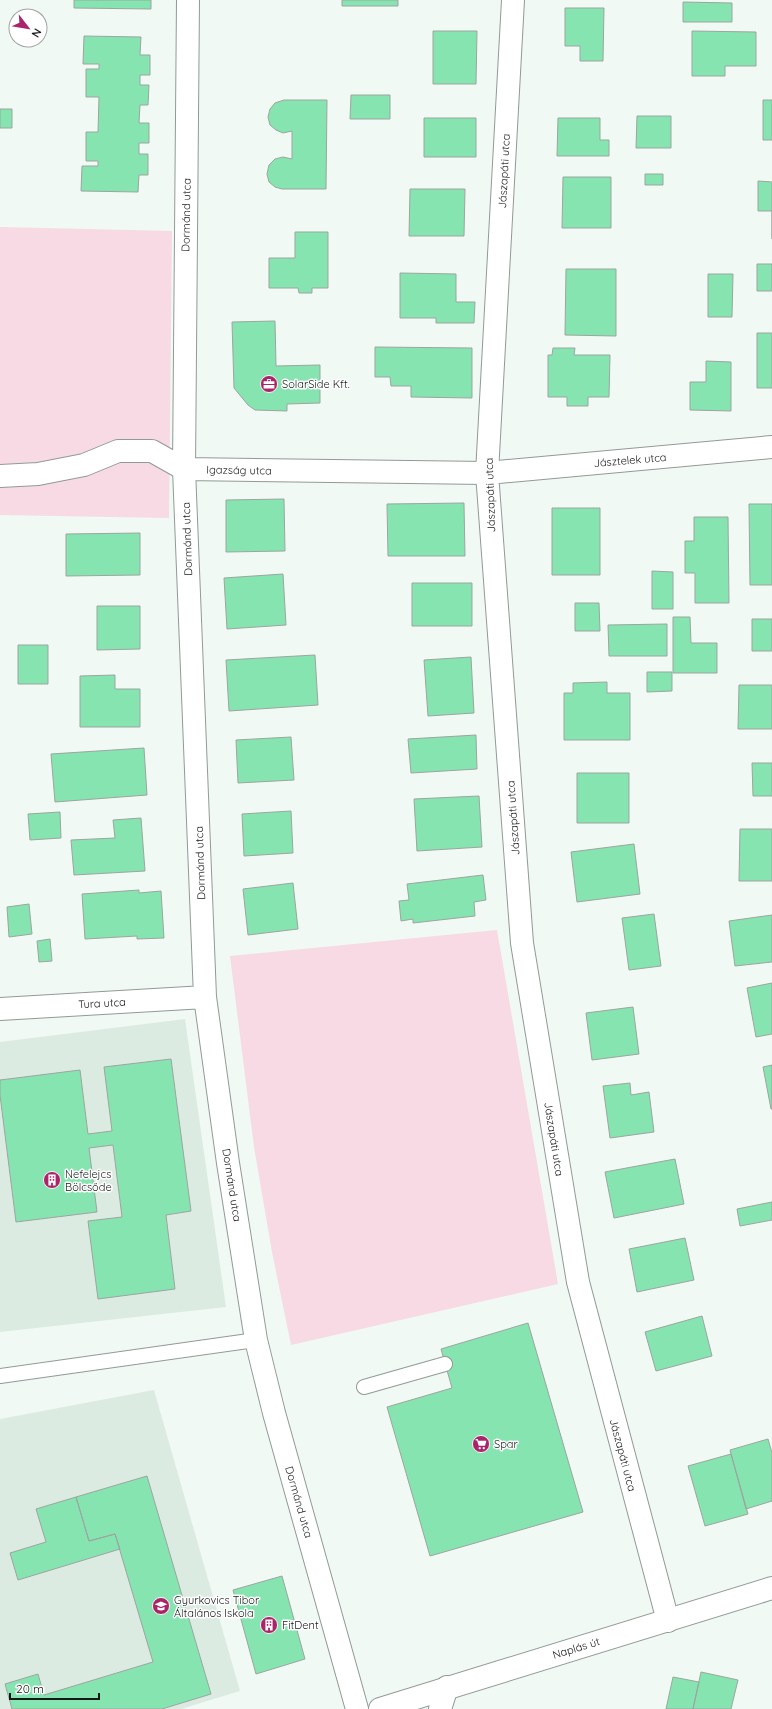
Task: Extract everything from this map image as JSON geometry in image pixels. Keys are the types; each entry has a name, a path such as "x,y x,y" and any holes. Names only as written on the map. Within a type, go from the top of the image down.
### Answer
{"street":[{"name":"Dormánd utca","path":"188,0 184,469 205,997 228,1163 256,1340 274,1413 357,1709"},
{"name":"Jászapáti utca","path":"513,0 487,473 522,942 578,1282 668,1621"},
{"name":"Jásztelek utca","path":"487,473 772,447"},
{"name":"Igazság utca","path":"0,476 38,474 84,465 118,451 152,451 184,469 487,473"},
{"name":"Tura utca","path":"0,1008 205,997"},
{"name":"Naplás út","path":"380,1709 447,1687 668,1621 772,1588"},
{"path":"440,1709 447,1687"}],"lane":[{"path":"0,1376 256,1340"},
{"path":"364,1387 445,1364"}],"shaded area":[{"path":"0,227 172,231 169,518 0,515"},
{"path":"497,930 558,1284 291,1345 272,1252 254,1147 230,956"},
{"path":"185,1019 226,1307 0,1332 0,1042"},
{"path":"154,1390 240,1691 181,1709 0,1709 0,1419"}],"building":[{"path":"74,0 151,0 151,9 74,8"},
{"path":"342,0 398,0 398,6 342,6"},
{"path":"683,2 732,3 732,22 683,22"},
{"path":"565,8 604,8 603,61 580,61 580,46 565,46"},
{"path":"433,31 477,31 476,84 433,84"},
{"path":"692,31 756,32 756,66 725,66 725,76 692,76"},
{"path":"84,36 141,37 140,55 150,55 150,75 140,75 140,85 149,85 148,105 140,105 139,123 149,123 149,143 139,143 139,154 148,154 148,175 139,175 138,192 81,191 82,166 98,166 98,161 86,161 86,132 98,132 99,97 86,97 86,69 99,69 99,64 83,64"},
{"path":"351,95 390,95 390,119 350,119"},
{"path":"284,100 327,100 326,189 282,189 275,187 269,182 267,174 269,165 275,159 283,157 292,159 292,131 283,133 276,130 270,125 268,117 270,109 275,103"},
{"path":"763,100 772,100 772,140 763,140"},
{"path":"0,109 12,109 12,128 0,128"},
{"path":"637,116 671,116 671,148 636,148"},
{"path":"424,118 476,118 476,157 424,157"},
{"path":"558,118 600,118 600,140 609,140 609,156 557,156"},
{"path":"645,174 663,174 663,185 645,185"},
{"path":"563,177 611,177 611,228 562,228"},
{"path":"758,181 772,182 772,211 758,211"},
{"path":"410,189 465,189 464,236 409,236"},
{"path":"295,232 328,232 328,288 312,288 312,293 299,293 298,288 269,288 269,258 295,258"},
{"path":"757,264 772,264 772,291 757,291"},
{"path":"566,269 616,269 616,336 565,335"},
{"path":"400,273 456,274 456,302 475,302 474,323 436,323 436,318 400,318"},
{"path":"708,274 733,274 732,317 708,317"},
{"path":"275,321 276,366 320,365 320,403 287,404 287,411 255,410 248,405 234,388 232,322"},
{"path":"757,333 772,333 772,388 757,388"},
{"path":"375,347 472,348 472,398 411,397 411,386 391,386 390,377 375,377"},
{"path":"553,348 575,348 574,355 610,355 609,397 588,397 588,406 567,406 567,397 548,397 548,355 552,355"},
{"path":"706,361 731,362 731,411 690,410 690,382 706,382"},
{"path":"284,499 285,551 226,552 226,500"},
{"path":"464,503 465,556 388,556 387,504"},
{"path":"749,504 772,504 772,585 750,585"},
{"path":"552,508 600,508 600,575 552,575"},
{"path":"694,517 728,517 729,603 695,603 695,573 685,573 685,541 694,541"},
{"path":"140,533 140,575 66,576 66,534"},
{"path":"652,571 673,572 673,609 652,609"},
{"path":"283,574 286,625 227,629 224,578"},
{"path":"412,583 472,583 472,626 412,626"},
{"path":"575,603 599,603 600,631 575,631"},
{"path":"97,606 140,606 140,649 97,650"},
{"path":"673,617 690,617 691,643 717,643 717,673 673,673"},
{"path":"752,619 772,619 772,651 752,651"},
{"path":"667,624 667,656 609,656 608,625"},
{"path":"18,645 48,645 48,684 18,684"},
{"path":"315,655 318,705 229,711 226,660"},
{"path":"471,657 474,713 428,716 424,660"},
{"path":"647,672 672,672 672,691 647,692"},
{"path":"115,675 115,689 140,689 140,727 80,727 80,676"},
{"path":"607,682 607,693 630,693 630,740 564,740 564,693 573,693 573,683"},
{"path":"739,685 772,685 772,729 738,729"},
{"path":"476,735 477,769 411,773 408,739"},
{"path":"291,737 294,780 238,783 236,740"},
{"path":"144,748 147,795 55,802 51,754"},
{"path":"752,763 772,763 772,796 753,796"},
{"path":"577,773 629,773 629,823 577,823"},
{"path":"479,796 482,847 417,851 414,799"},
{"path":"291,811 293,853 244,856 242,814"},
{"path":"60,812 61,838 30,840 28,814"},
{"path":"141,818 145,871 74,875 71,840 115,838 113,820"},
{"path":"740,829 772,829 772,881 739,881"},
{"path":"634,844 640,894 577,902 571,852"},
{"path":"483,875 486,900 474,902 475,916 413,923 413,919 401,921 399,901 409,900 407,884"},
{"path":"293,883 298,929 248,935 243,889"},
{"path":"139,890 139,893 161,891 164,938 137,939 137,936 85,939 82,894"},
{"path":"29,904 32,934 9,937 7,907"},
{"path":"654,914 661,966 629,970 622,918"},
{"path":"772,915 772,962 735,966 729,921"},
{"path":"50,939 52,961 39,962 37,941"},
{"path":"772,983 772,1034 756,1037 747,988"},
{"path":"633,1007 639,1054 592,1060 586,1013"},
{"name":"Nefelejcs Bölcsőde","path":"171,1059 191,1211 166,1215 175,1289 98,1299 88,1221 122,1217 113,1145 89,1148 97,1212 16,1222 0,1095 0,1080 80,1070 88,1134 112,1131 104,1067"},
{"path":"772,1065 772,1109 771,1109 763,1067"},
{"path":"630,1083 631,1095 649,1092 654,1132 610,1138 603,1086"},
{"path":"675,1159 684,1204 614,1218 605,1172"},
{"path":"772,1202 772,1220 740,1226 737,1209"},
{"path":"685,1238 694,1280 637,1292 629,1249"},
{"path":"702,1316 712,1356 656,1371 645,1332"},
{"name":"Spar","path":"528,1323 583,1512 430,1556 387,1407 452,1388 441,1349"},
{"path":"768,1439 772,1453 772,1501 746,1509 730,1450"},
{"path":"731,1454 748,1514 705,1526 688,1466"},
{"name":"Gyurkovics Tibor Általános Iskola","path":"147,1476 211,1694 162,1709 12,1709 5,1684 38,1674 44,1695 153,1662 115,1534 89,1541 76,1497"},
{"path":"76,1497 89,1541 115,1534 120,1549 18,1580 10,1553 46,1542 36,1509"},
{"name":"FitDent","path":"282,1576 305,1659 256,1674 233,1590"},
{"path":"701,1672 738,1680 731,1709 693,1709"},
{"path":"673,1677 699,1682 693,1709 666,1709"}],"place":[{"name":"SolarSide Kft.","path":"269,384"},
{"name":"Nefelejcs Bölcsőde","path":"52,1180"},
{"name":"Spar","path":"481,1444"},
{"name":"Gyurkovics Tibor Általános Iskola","path":"161,1606"},
{"name":"FitDent","path":"269,1625"}]}
